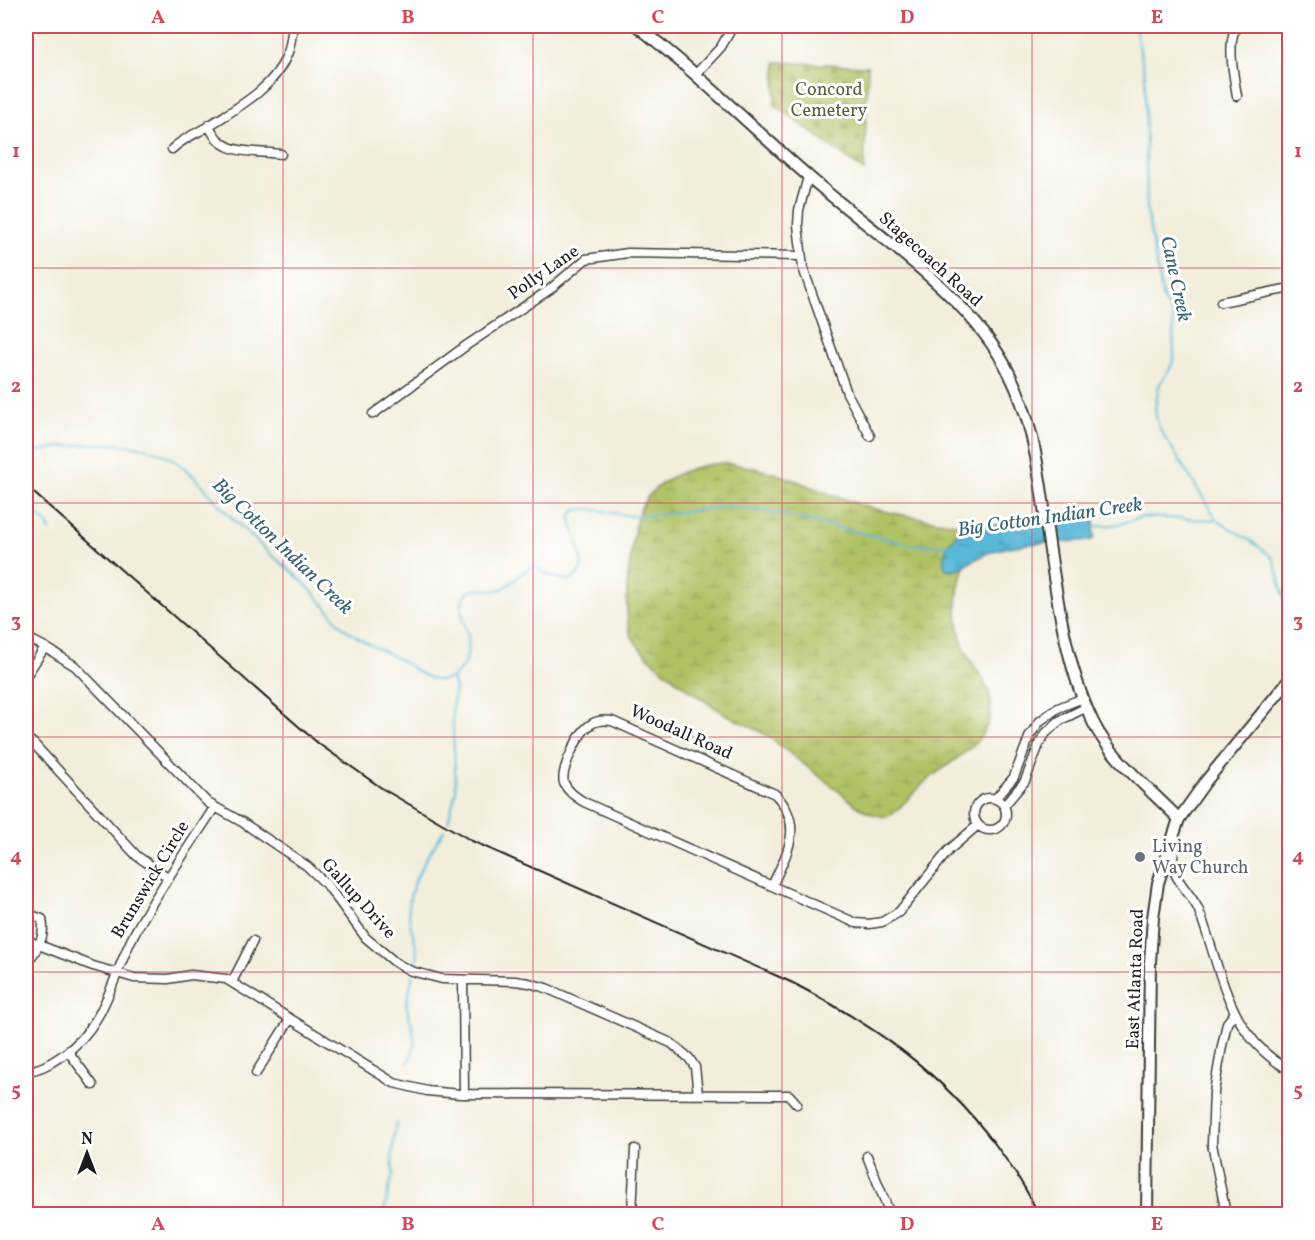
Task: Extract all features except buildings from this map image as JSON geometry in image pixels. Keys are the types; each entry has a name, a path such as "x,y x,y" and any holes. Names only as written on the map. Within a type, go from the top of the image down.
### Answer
{"street":[{"path":"172,149 180,141 258,93 279,72 288,55 292,26"},
{"name":"Stagecoach Road","path":"637,26 696,74 808,177 956,302 987,339 1009,372 1023,403 1038,462 1066,642 1093,723 1114,753 1179,819"},
{"path":"696,74 721,47 733,26"},
{"path":"1237,26 1232,34 1232,63 1237,96"},
{"path":"209,125 219,143 234,149 281,154"},
{"path":"808,177 799,210 801,256 823,328 847,393 870,436"},
{"name":"Polly Lane","path":"373,414 467,345 549,290 586,259 628,253 801,256"},
{"path":"1221,302 1290,288"},
{"name":"Gallup Drive","path":"26,637 75,666 214,808 242,822 307,866 327,885 366,938 396,963 425,975 463,980 529,983 546,988 671,1043 695,1066 698,1094"},
{"path":"26,676 45,647"},
{"name":"East Atlanta Road","path":"1147,1215 1150,962 1158,883 1179,819 1206,781 1290,679"},
{"path":"995,799 1014,777 1030,735 1040,721 1053,710 1085,702"},
{"path":"1004,806 1025,781 1040,742 1046,733 1085,702"},
{"name":"Woodall Road","path":"772,886 789,849 791,837 789,816 775,794 612,721 597,721 585,728 563,770 564,782 572,794 584,802 772,886 852,921 869,924 882,922 899,912 947,852 978,825"},
{"path":"26,738 137,856 169,878"},
{"path":"995,799 1004,806 1006,818 1000,827 988,830 978,825 974,815 976,806 983,800 995,799"},
{"name":"Brunswick Circle","path":"26,1071 48,1064 74,1047 100,1016 137,929 214,808"},
{"path":"1179,819 1173,869 1198,908 1234,1014 1253,1041 1290,1070"},
{"path":"26,913 42,920 44,930 40,946 26,964"},
{"path":"26,940 134,978 153,979 191,975 226,979 394,1083 427,1091 464,1094 789,1095 797,1104"},
{"path":"232,982 253,941"},
{"path":"463,980 464,1094"},
{"path":"1226,1215 1212,1134 1214,1092 1222,1046 1227,1023 1234,1014"},
{"path":"256,1074 290,1019"},
{"path":"68,1051 93,1085"},
{"path":"632,1215 635,1149"},
{"path":"867,1156 890,1215"}],"green space":[{"name":"Concord Cemetery","path":"776,62 868,66 864,171 775,105"},
{"path":"724,463 779,475 877,509 964,525 950,545 946,569 953,570 965,564 957,601 958,626 965,650 991,699 989,719 977,741 925,782 888,816 869,813 858,807 769,737 701,698 646,655 631,635 628,624 627,596 635,526 639,511 656,488 668,480 695,468"}],"water":[{"path":"1089,507 1094,511 1094,539 1013,546 983,555 956,569 946,569 945,552 964,525 1021,524"}],"waterway":[{"name":"Cane Creek","path":"1135,26 1145,76 1147,212 1163,300 1173,316 1174,356 1171,367 1159,385 1155,409 1161,431 1217,520"},
{"name":"Big Cotton Indian Creek","path":"26,454 59,447 114,444 149,449 165,455 184,467 231,517 304,583 338,623 362,640 421,674 438,680 451,678 464,664 468,650 468,637 461,608 467,593 476,589 501,589 534,566 552,576 572,580 581,570 582,559 570,517 575,510 591,509 637,517 730,506 790,516 912,545 950,545"},
{"path":"26,506 47,523 50,530"},
{"name":"Big Cotton Indian Creek","path":"1092,527 1120,524 1142,517 1217,520 1273,558 1286,603 1290,629"},
{"path":"448,822 456,791 452,709 455,689 452,678"},
{"path":"416,966 416,947 409,916 411,893 420,871 444,830"},
{"path":"407,1064 415,1045 406,1005 413,975"},
{"path":"383,1214 393,1174 392,1154 396,1123"}],"railway":[{"path":"26,486 319,744 383,789 472,841 793,983 852,1016 904,1052 951,1093 973,1117 1013,1169 1038,1214"}],"place":[{"name":"Living Way Church","path":"1140,857"}]}
